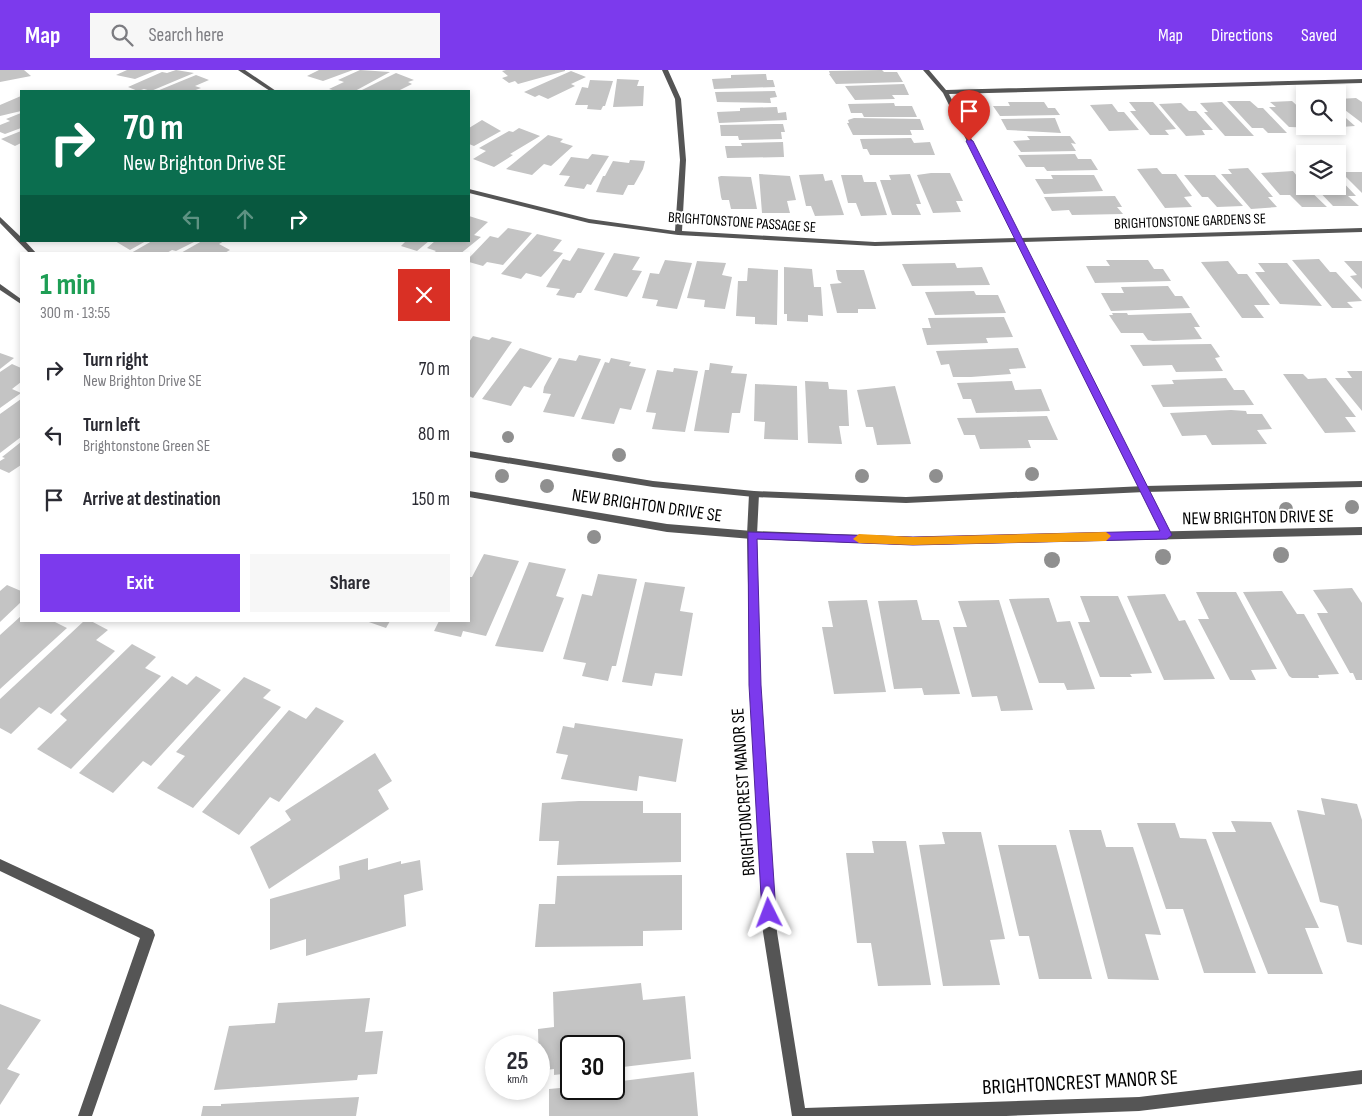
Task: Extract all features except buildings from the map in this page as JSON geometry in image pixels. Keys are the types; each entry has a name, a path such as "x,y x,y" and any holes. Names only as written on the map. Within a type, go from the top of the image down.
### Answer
{"street":[{"path":"241,70 271,90"},
{"path":"665,70 678,99 683,160 678,233"},
{"path":"926,70 945,92 1167,535"},
{"path":"945,92 1362,81"},
{"name":"BRIGHTONSTONE PASSAGE SE","path":"470,191 589,221 678,233 874,244 1018,240"},
{"path":"0,219 20,240"},
{"name":"BRIGHTONSTONE GARDENS SE","path":"1018,240 1362,230"},
{"path":"22,242 32,252"},
{"path":"0,286 7,294 20,301"},
{"name":"NEW BRIGHTON DRIVE SE","path":"470,454 653,484 754,494 906,500 1144,490 1362,484"},
{"name":"NEW BRIGHTON DRIVE SE","path":"470,494 667,528 752,535 913,541 1362,531"},
{"name":"BRIGHTONCREST MANOR SE","path":"754,494 752,535 755,685 770,932 799,1116 1139,1104 1362,1077"},
{"path":"0,865 148,935 85,1116"}],"slow traffic":[{"path":"859,539 913,541 1106,536"}],"route":[{"path":"769,913 755,685 752,535 913,541 1167,535 969,141"}]}
